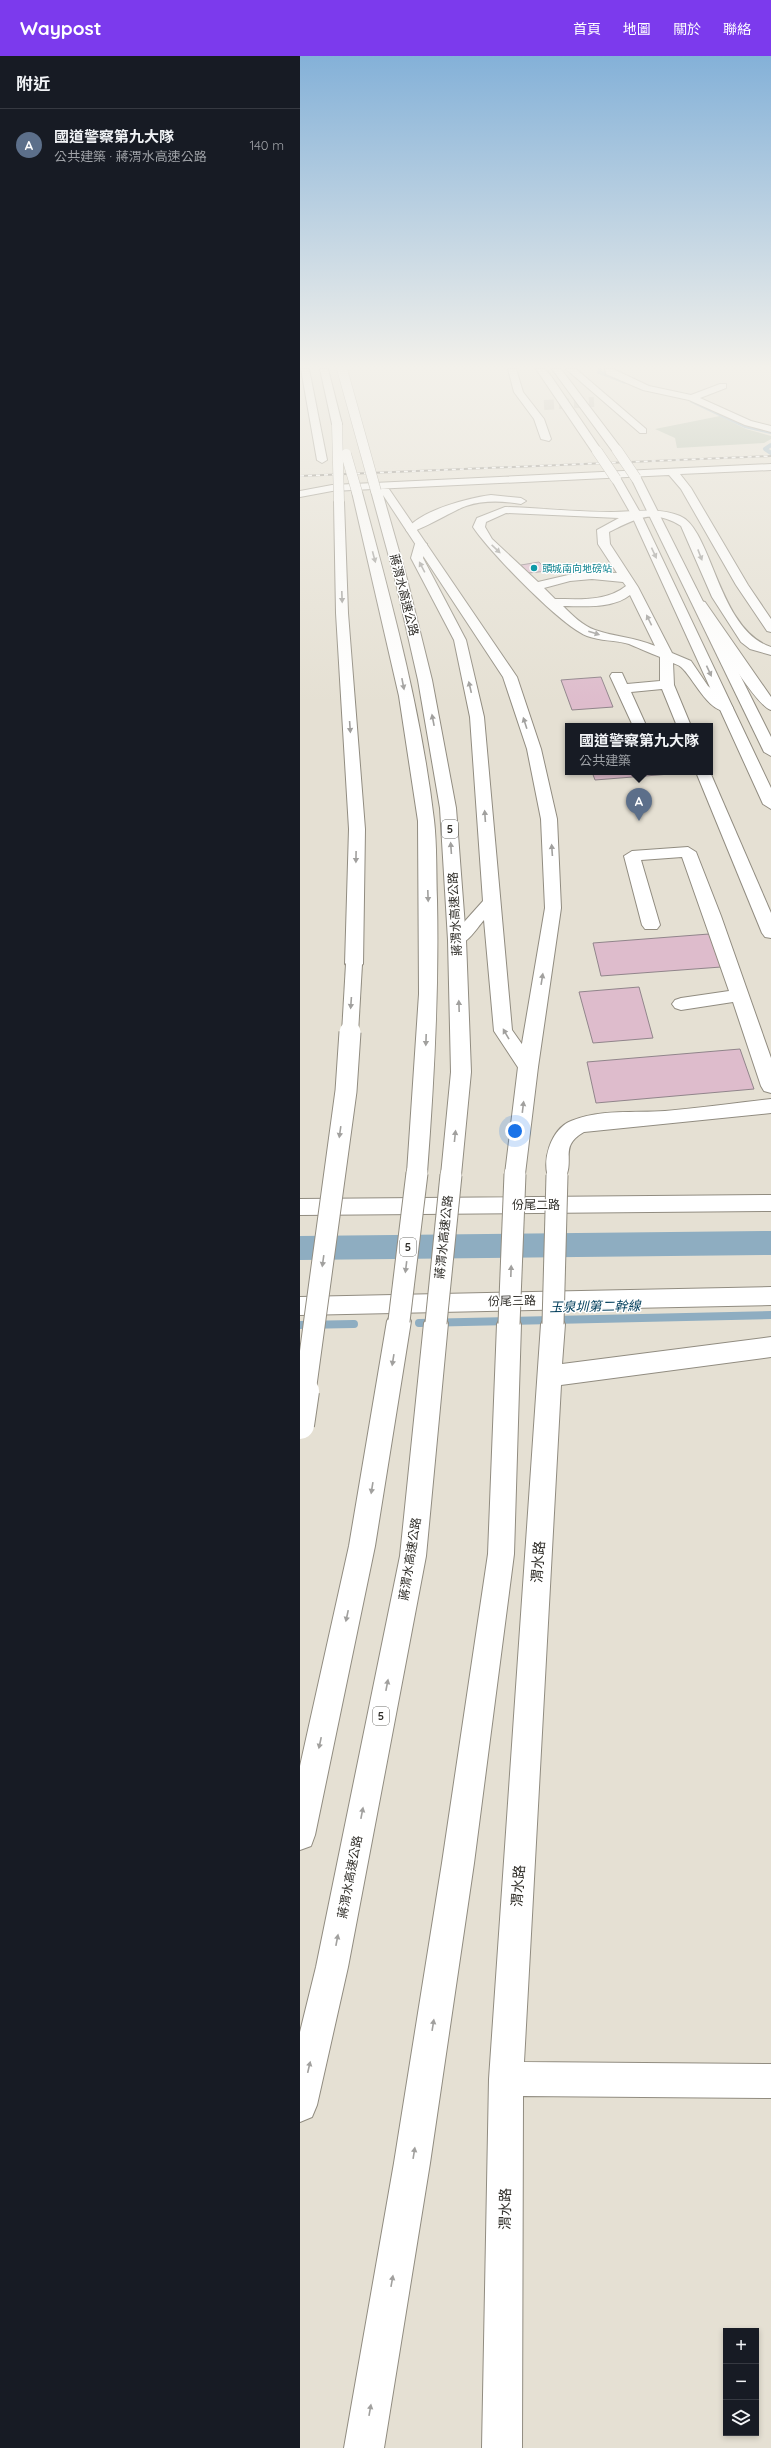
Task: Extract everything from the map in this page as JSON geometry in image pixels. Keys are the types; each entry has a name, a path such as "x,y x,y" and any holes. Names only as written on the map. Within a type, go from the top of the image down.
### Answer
{"main road":[{"path":"300,1425 346,1091 354,964 357,829 342,613 338,481"},
{"name":"蔣渭水高速公路","path":"300,1835 362,1546 399,1321 417,1173 424,1089 430,940 426,821 409,714 392,626 354,481"},
{"name":"蔣渭水高速公路","path":"300,2105 332,1967 413,1556 461,1072 457,940 448,808 438,742 403,586 376,481"},
{"path":"300,494 332,488 489,481"},
{"path":"617,481 636,514 771,804"},
{"path":"637,481 730,672 771,752"},
{"path":"680,481 686,488 742,585 771,628"},
{"path":"364,2448 412,2163 450,1918 502,1554 515,1174 528,1067 553,908 552,851 549,819 534,749 510,677 412,530 378,487"},
{"path":"412,530 439,512 465,502 482,499 512,498 545,510 554,521 566,524"},
{"path":"726,708 703,689 686,664 632,641 592,633 571,621 488,541 479,527 481,520 505,510 545,510 579,513 654,513 669,516 685,524 718,597 746,639 754,646 771,651"},
{"path":"579,513 595,519 602,528 604,544 629,583 666,655 667,685 683,723"},
{"path":"589,526 602,528 636,514"},
{"path":"421,544 417,558 460,640 477,717 491,902 503,1031 528,1067"},
{"path":"536,587 560,579 590,575 612,575 629,583"},
{"path":"551,603 597,602 620,597 629,583"},
{"path":"688,586 753,684 771,706"},
{"path":"730,672 771,730"},
{"path":"638,723 620,682 667,685"},
{"path":"705,775 771,934"},
{"path":"651,925 632,856 688,852 740,995 771,1086"},
{"path":"457,940 491,902"},
{"path":"682,1004 740,995"},
{"name":"渭水路","path":"502,2448 506,2079 553,1324 557,1175 560,1142 566,1133 578,1126 593,1122 665,1118 771,1106"},
{"name":"份尾二路","path":"300,1206 771,1203"},
{"name":"份尾三路","path":"300,1306 771,1296"},
{"path":"550,1376 771,1347"},
{"path":"506,2079 771,2081"}],"building":[{"name":"頭城南向地磅站","path":"539,562 547,571 529,573 521,565"},
{"path":"601,677 613,707 572,710 561,680"},
{"path":"593,775 658,775 595,780"},
{"path":"709,934 721,967 601,976 593,943"},
{"path":"639,987 653,1038 593,1043 579,992"},
{"path":"740,1049 754,1089 596,1103 587,1062"}],"waterway":[{"path":"300,1248 771,1243"},
{"name":"玉泉圳第二幹線","path":"419,1323 771,1315"},
{"name":"玉泉圳第二幹線","path":"300,1325 354,1324"}],"place":[{"name":"頭城南向地磅站","path":"534,568"},
{"name":"國道警察第九大隊","path":"639,821"}]}
